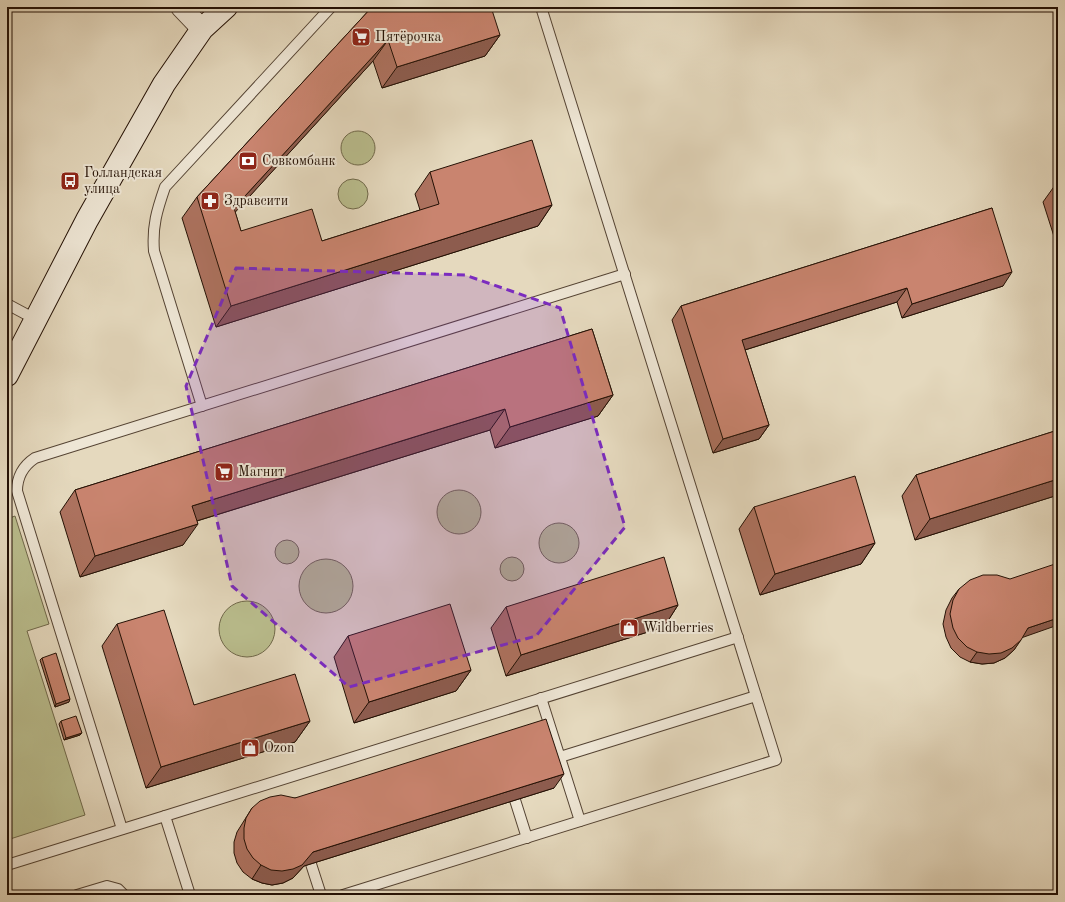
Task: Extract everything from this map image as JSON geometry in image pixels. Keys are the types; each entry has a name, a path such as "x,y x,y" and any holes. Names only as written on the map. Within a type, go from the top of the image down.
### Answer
{"street":[{"path":"181,7 202,28"},
{"path":"7,375 87,220 164,84 202,28 226,7"}],"lane":[{"path":"202,406 154,251 153,234 156,210 165,187 331,7"},
{"path":"343,895 776,760 541,7"},
{"path":"122,829 16,491 22,470 28,463 36,458 625,274"},
{"path":"7,304 35,319"},
{"path":"7,865 738,637"},
{"path":"560,757 756,696"},
{"path":"541,698 580,821"},
{"path":"515,800 527,838"},
{"path":"165,816 190,895"},
{"path":"311,864 321,895"},
{"path":"77,895 107,886 118,889 124,895"}],"highlighted area":[{"path":"236,268 465,275 560,308 625,527 536,636 349,687 232,586 186,386"}],"green space":[{"path":"361,131 368,133 373,138 375,148 373,158 368,163 355,165 348,163 343,158 341,145 343,138 348,133"},
{"path":"353,179 364,183 368,194 364,205 353,209 342,205 338,194 342,183"},
{"path":"459,490 471,494 477,500 481,512 477,524 471,530 459,534 447,530 441,524 437,512 441,500 447,494"},
{"path":"15,516 49,624 27,631 85,815 7,840 7,519"},
{"path":"559,523 567,525 573,529 577,535 579,543 577,551 573,557 567,561 559,563 551,561 545,557 541,551 539,543 541,535 545,529 551,525"},
{"path":"287,540 292,541 298,547 298,557 292,563 287,564 282,563 276,557 275,552 276,547 282,541"},
{"path":"512,557 521,560 524,569 521,578 512,581 503,578 500,569 503,560"},
{"path":"321,559 331,559 341,563 349,571 353,581 353,591 349,601 341,609 331,613 321,613 311,609 303,601 299,591 299,581 303,571 311,563"},
{"path":"242,601 252,601 267,609 273,618 275,629 273,640 267,649 252,657 242,657 231,652 224,645 219,634 219,624 224,613 231,606"}],"building":[{"path":"372,7 491,7 500,35 397,67 388,40 234,208 241,231 312,209 322,241 439,204 430,172 532,140 552,205 231,306 197,197"},
{"path":"992,208 1012,272 912,304 907,288 742,340 769,425 723,439 681,306"},
{"path":"592,329 613,395 510,427 505,409 192,506 198,524 95,556 75,490"},
{"path":"1058,430 1058,479 930,519 916,475"},
{"path":"855,476 875,543 775,574 754,507"},
{"path":"664,557 678,605 521,655 506,607"},
{"path":"1058,563 1058,618 1028,628 1021,640 1012,648 1001,653 989,654 977,652 967,647 958,638 953,628 950,614 953,600 959,589 970,580 983,575 997,575 1010,579"},
{"path":"450,604 471,670 369,702 348,636"},
{"path":"164,610 194,705 295,674 310,721 161,767 117,624"},
{"path":"56,653 70,699 56,704 42,658"},
{"path":"76,716 82,733 66,738 61,721"},
{"path":"546,719 564,774 313,852 302,865 293,869 282,871 271,870 261,865 253,858 247,849 244,839 246,818 252,808 260,801 281,795 295,798"}],"place":[{"name":"Пятёрочка","path":"361,37"},
{"name":"Совкомбанк","path":"248,161"},
{"name":"Голландская улица","path":"70,181"},
{"name":"Здравсити","path":"210,201"},
{"name":"Магнит","path":"224,472"},
{"name":"Wildberries","path":"629,628"},
{"name":"Ozon","path":"250,748"}]}
